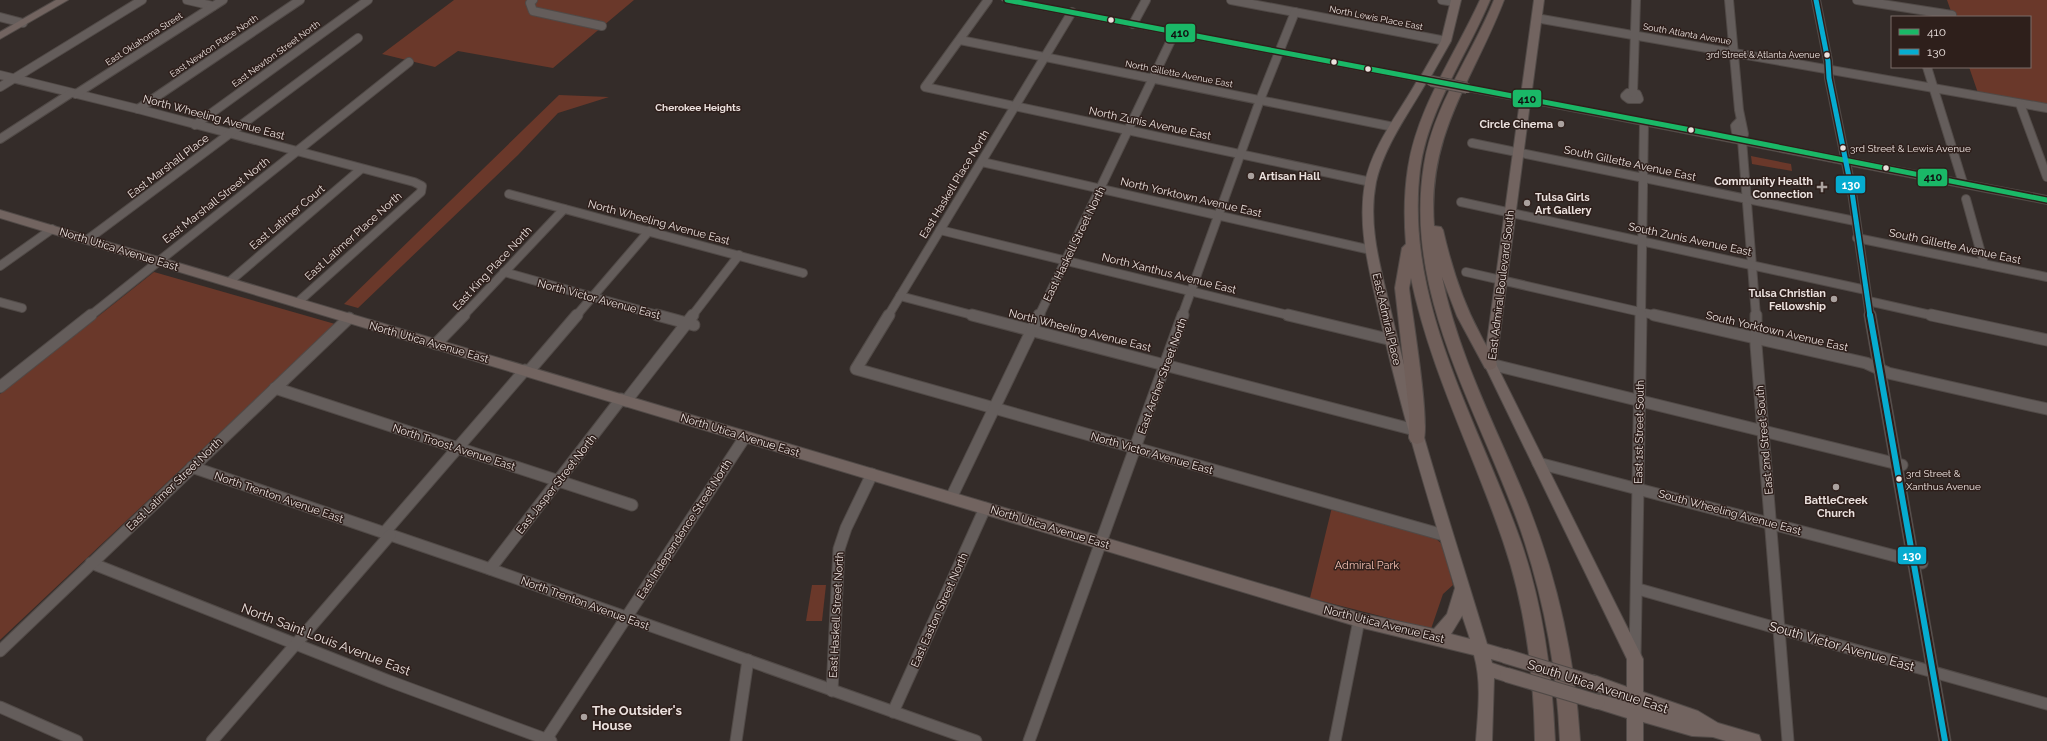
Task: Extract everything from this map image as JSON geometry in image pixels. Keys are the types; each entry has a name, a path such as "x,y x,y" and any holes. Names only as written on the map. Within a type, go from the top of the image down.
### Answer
{"highway":[{"path":"1416,434 1417,411 1402,288 1411,233 1412,178 1423,127 1440,88 1472,31 1485,0"},
{"path":"1499,0 1485,33 1442,121 1433,150 1427,192 1428,241 1433,273 1446,324 1464,372 1518,501 1544,579 1562,655 1568,700 1570,741"},
{"path":"1427,192 1442,260 1451,286 1480,349 1490,364"},
{"path":"1411,233 1417,274 1428,324 1499,504 1523,576 1538,647 1545,741"}],"main road":[{"path":"0,36 63,0"},
{"path":"1007,0 1742,140 2047,200"},
{"name":"East Admiral Boulevard South","path":"1539,0 1509,212 1490,364 1635,660"},
{"name":"East Admiral Place","path":"1456,1 1446,41 1427,80 1394,127 1380,154 1370,182 1367,214 1371,250 1401,382 1481,648"},
{"name":"North Utica Avenue East","path":"0,214 1359,620 1481,648"},
{"path":"1436,637 1447,629 1451,623 1462,587"},
{"path":"1481,648 1486,668 1487,697 1484,741"},
{"name":"South Utica Avenue East","path":"1481,648 1636,696 1692,716 1713,729"},
{"name":"East 1st Street South","path":"1635,660 1635,741"},
{"name":"South Utica Avenue East","path":"1486,668 1635,713 1692,728 1713,729 1753,741"}],"street":[{"path":"0,87 142,0"},
{"path":"187,0 214,6"},
{"name":"East Oklahoma Street","path":"0,139 223,0"},
{"name":"East Newton Place North","path":"138,109 300,0"},
{"name":"East Newton Street North","path":"195,124 368,0"},
{"path":"533,0 530,3 533,11 602,26"},
{"path":"960,40 988,0"},
{"path":"1133,24 1146,0"},
{"name":"North Lewis Place East","path":"1231,0 1446,41"},
{"path":"1442,0 1456,1"},
{"path":"1634,93 1636,0"},
{"name":"East 2nd Street South","path":"1729,0 1740,121 1744,134 1742,140 1756,338 1788,741"},
{"path":"1816,0 1846,160 1857,238 1879,368 1901,465 1918,562 1933,672 1945,741"},
{"path":"1857,0 1952,15"},
{"path":"1907,0 1912,16"},
{"name":"East Haskell Place North","path":"856,369 1072,12"},
{"name":"East Archer Street North","path":"1029,741 1166,365 1260,100 1295,12"},
{"path":"0,17 23,23"},
{"name":"South Atlanta Avenue","path":"1536,18 2047,108"},
{"name":"East Haskell Street North","path":"951,498 1175,32"},
{"name":"East Marshall Place","path":"87,240 358,38"},
{"name":"North Gillette Avenue East","path":"960,40 1394,127"},
{"name":"North Zunis Avenue East","path":"960,40 925,88 1370,182"},
{"name":"East Marshall Street North","path":"0,387 409,62"},
{"path":"1927,68 1962,183"},
{"name":"North Wheeling Avenue East","path":"0,75 138,109 414,182 422,186"},
{"path":"2020,104 2047,177"},
{"name":"East 1st Street South","path":"1635,660 1638,589 1639,401 1644,122"},
{"path":"1472,143 1518,152"},
{"name":"South Gillette Avenue East","path":"1518,152 1855,221"},
{"name":"North Yorktown Avenue East","path":"982,162 1371,250"},
{"name":"East Latimer Court","path":"229,282 361,169"},
{"name":"East Latimer Place North","path":"297,302 421,192 422,186"},
{"name":"North Wheeling Avenue East","path":"510,194 803,273"},
{"path":"1966,198 1984,264"},
{"path":"1461,202 1509,212"},
{"name":"East King Place North","path":"436,344 564,209"},
{"name":"South Zunis Avenue East","path":"1509,212 1866,290"},
{"path":"0,266 52,229"},
{"name":"North Xanthus Avenue East","path":"940,230 1392,340"},
{"path":"212,741 295,644 458,447 593,297 649,231"},
{"name":"South Gillette Avenue East","path":"1857,238 2047,277"},
{"name":"East Jasper Street North","path":"490,569 558,481 624,400 690,324 739,255"},
{"name":"North Victor Avenue East","path":"504,272 690,324"},
{"path":"1466,272 1500,280"},
{"name":"South Yorktown Avenue East","path":"1500,280 1872,365 1888,373 2047,409"},
{"name":"North Wheeling Avenue East","path":"900,296 1166,365 1416,434"},
{"path":"0,302 22,308"},
{"path":"1868,302 2047,340"},
{"name":"East Latimer Street North","path":"0,650 349,318"},
{"path":"1490,364 1901,465"},
{"name":"North Victor Avenue East","path":"856,369 1447,536"},
{"name":"North Troost Avenue East","path":"275,388 632,505"},
{"name":"East Independence Street North","path":"547,740 745,437"},
{"name":"South Wheeling Avenue East","path":"1538,463 1918,562"},
{"name":"North Trenton Avenue East","path":"192,467 490,569 976,741"},
{"name":"East Haskell Street North","path":"832,691 839,549 846,528 872,474"},
{"name":"East Easton Street North","path":"893,712 985,508"},
{"name":"North Saint Louis Avenue East","path":"91,563 295,644 547,740"},
{"name":"South Victor Avenue East","path":"1638,589 2047,704"},
{"path":"1335,741 1359,620"},
{"path":"736,741 748,660"},
{"path":"0,707 77,741"}],"green space":[{"path":"454,0 634,0 553,68 458,51 435,67 382,54"},
{"path":"1947,0 2047,0 2047,105 1978,93 1969,68 2031,68 2031,16 1953,16"},
{"path":"559,95 609,97 558,113 518,155 358,308 344,304"},
{"path":"1751,156 1791,164 1792,171 1752,164"},
{"path":"154,272 335,324 0,640 0,394"},
{"name":"Admiral Park","path":"1332,507 1435,538 1443,545 1453,585 1443,594 1431,629 1310,598"},
{"path":"812,585 826,585 822,621 806,621"}],"transit line":[{"name":"410","path":"1007,0 1712,134 2047,200"},
{"name":"130","path":"1816,0 1828,61 1829,78 1852,192 1873,334 1945,741"}],"place":[{"name":"3rd Street & Atlanta Avenue","path":"1827,55"},
{"name":"Circle Cinema","path":"1561,124"},
{"name":"3rd Street & Lewis Avenue","path":"1843,148"},
{"name":"Artisan Hall","path":"1251,176"},
{"name":"Community Health Connection","path":"1822,187"},
{"name":"Tulsa Girls Art Gallery","path":"1527,203"},
{"name":"Tulsa Christian Fellowship","path":"1834,299"},
{"name":"3rd Street & Xanthus Avenue","path":"1899,479"},
{"name":"BattleCreek Church","path":"1836,487"},
{"name":"The Outsider's House","path":"584,717"}],"district":[{"name":"Cherokee Heights","path":"698,107"}]}
